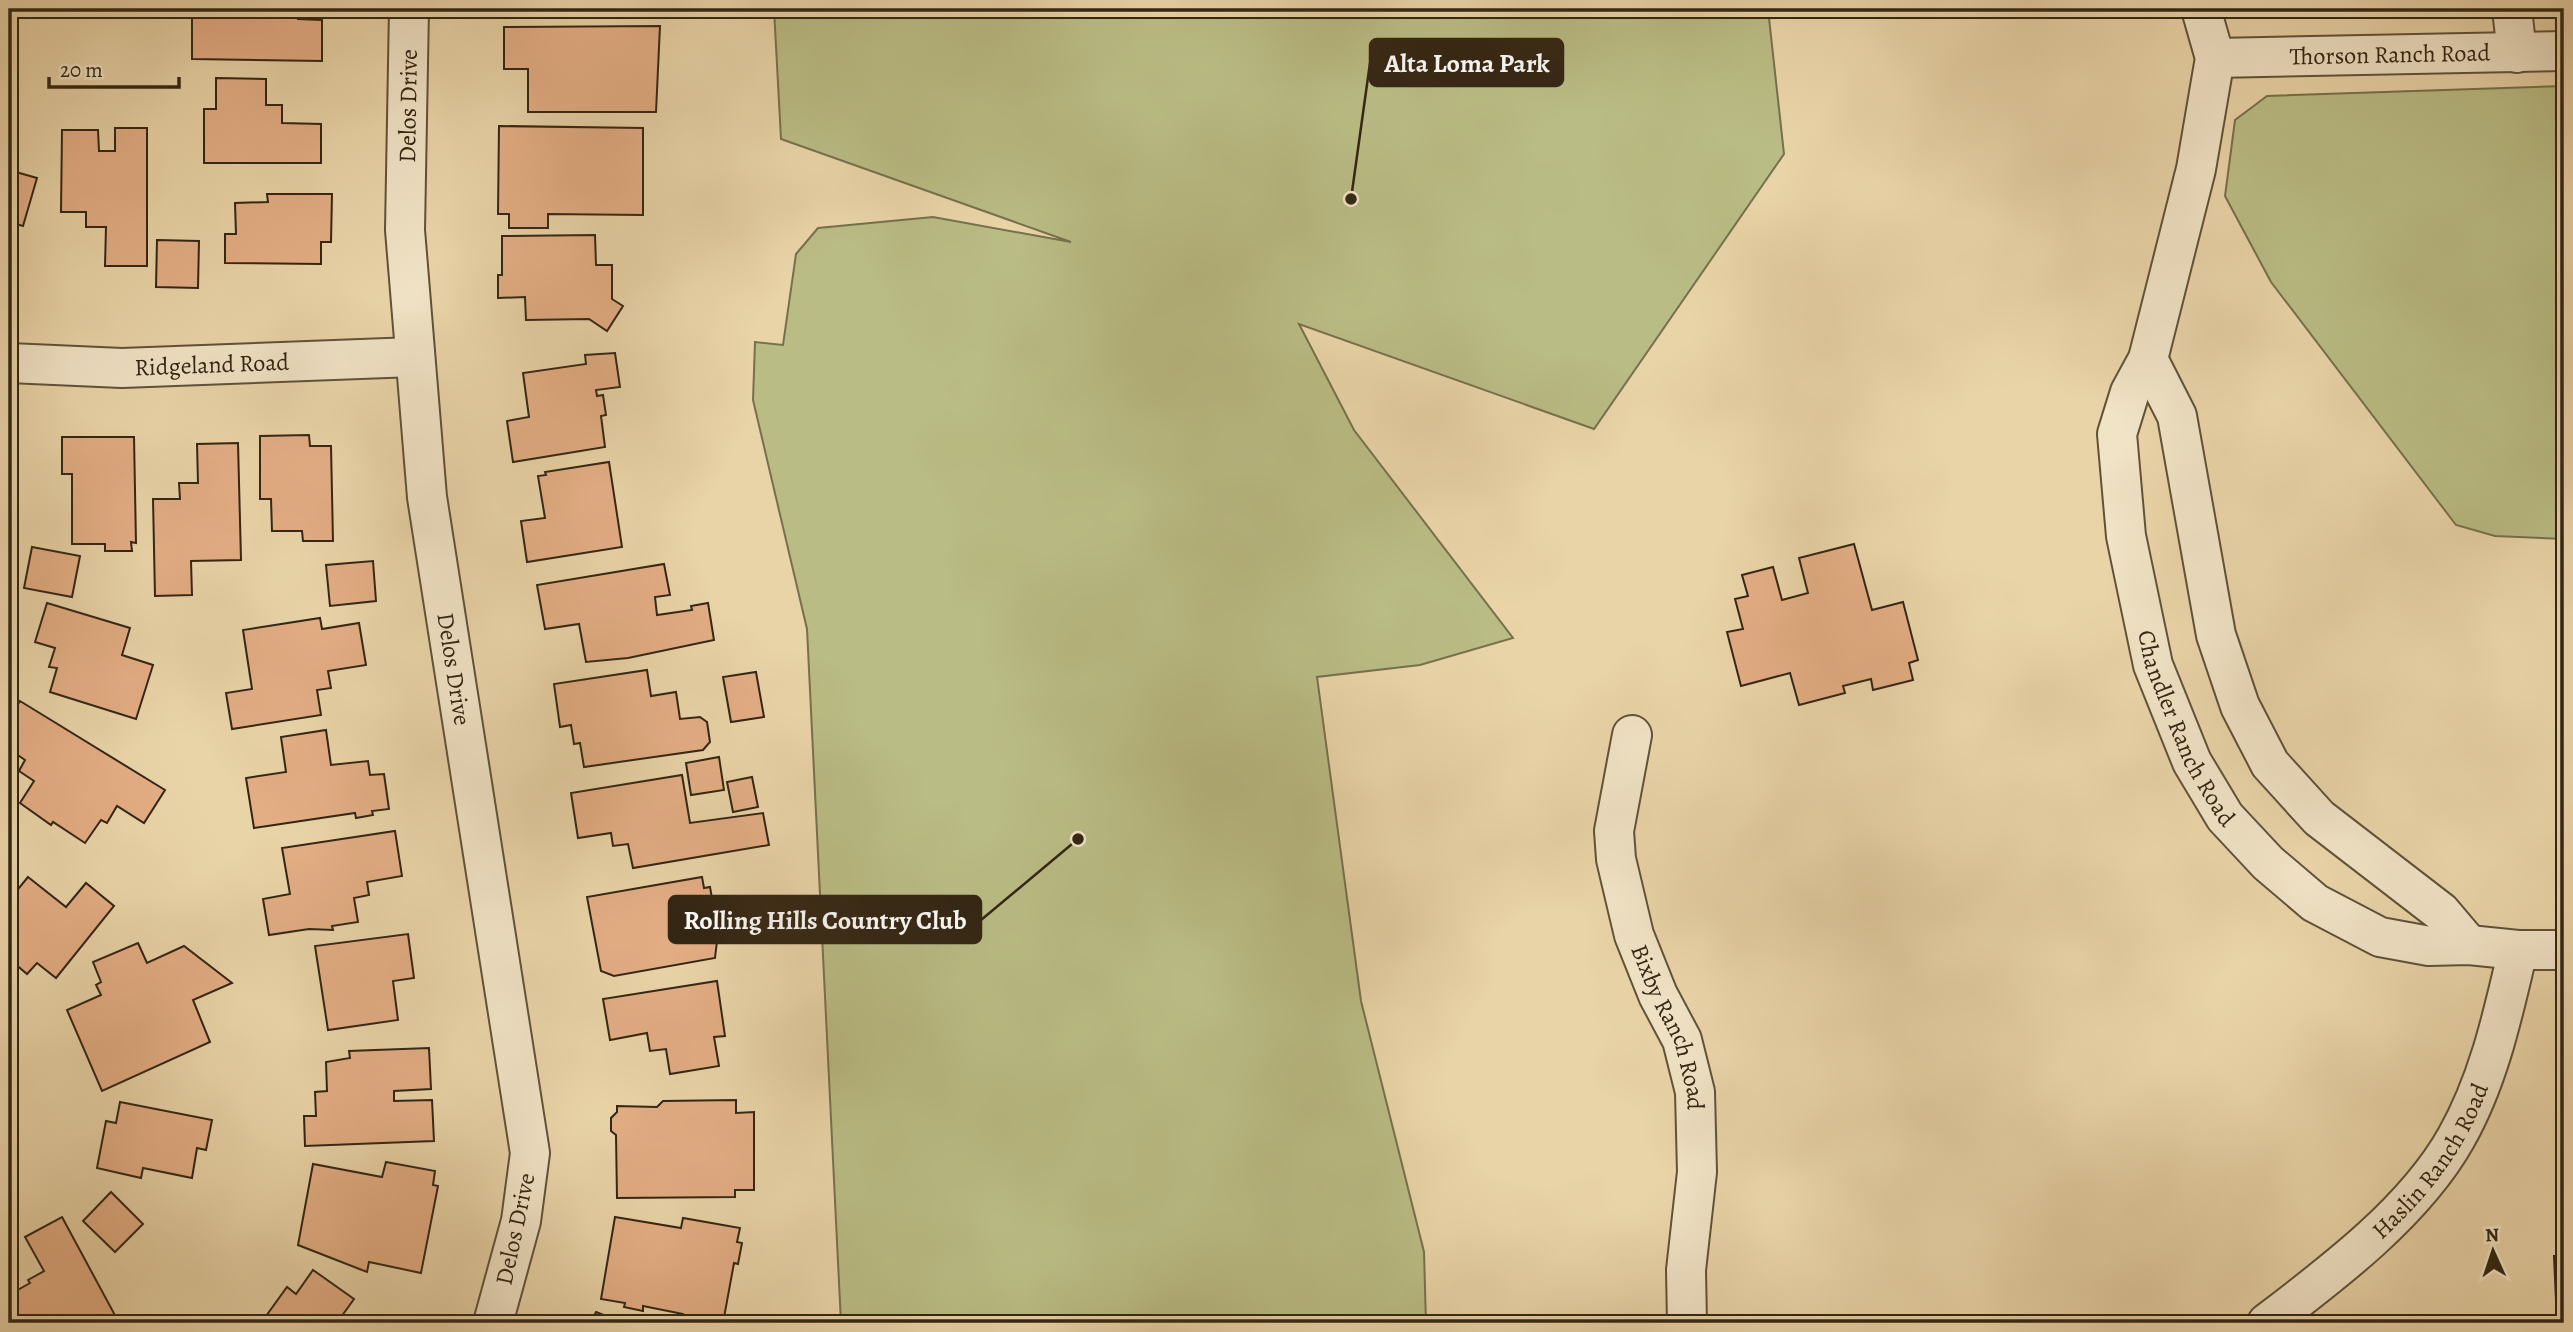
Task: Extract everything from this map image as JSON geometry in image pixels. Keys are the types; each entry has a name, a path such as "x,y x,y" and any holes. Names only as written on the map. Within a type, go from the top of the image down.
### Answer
{"street":[{"name":"Delos Drive","path":"409,9 405,230 427,497 530,1153 521,1222 494,1323"},
{"name":"Chandler Ranch Road","path":"2201,9 2215,58 2196,169 2148,359 2130,392 2117,434 2126,536 2154,665 2192,762 2225,817 2268,863 2315,903 2380,937 2429,946 2469,945 2518,950 2564,950"},
{"path":"2512,9 2516,53"},
{"name":"Thorson Ranch Road","path":"2215,58 2564,51"},
{"name":"Ridgeland Road","path":"9,363 122,368 414,357"},
{"path":"2148,359 2177,416 2216,635 2240,706 2270,764 2319,818 2441,912 2469,945"},
{"name":"Bixby Ranch Road","path":"1632,735 1614,831 1616,859 1634,934 1658,995 1682,1040 1695,1092 1697,1172 1686,1270 1687,1323"},
{"name":"Haslin Ranch Road","path":"2267,1323 2335,1271 2382,1228 2433,1170 2456,1139 2474,1102 2500,1028 2518,950"}],"green space":[{"path":"774,9 1768,9 1784,154 1594,429 1299,324 1354,430 1513,638 1420,665 1317,677 1361,1001 1424,1252 1426,1323 841,1323 807,629 753,400 755,342 783,345 796,254 818,228 933,217 1071,242 781,139"},
{"path":"2564,86 2564,539 2495,536 2456,525 2271,282 2225,196 2235,120 2267,96"}],"building":[{"path":"192,9 298,9 298,19 322,20 322,61 192,59"},
{"path":"537,9 676,10 537,10"},
{"path":"660,26 656,112 528,112 528,69 504,69 504,27"},
{"path":"216,78 266,79 266,105 282,105 282,123 321,124 321,163 204,163 204,109 216,109"},
{"path":"499,126 643,128 643,215 548,214 548,228 509,228 509,214 498,214"},
{"path":"115,128 147,128 147,266 105,266 106,227 86,227 86,212 61,212 62,130 98,130 99,151 115,151"},
{"path":"9,170 37,178 23,226 9,222"},
{"path":"267,194 332,194 331,242 321,242 321,264 225,263 225,234 236,234 235,203 268,202"},
{"path":"595,235 596,265 612,265 612,299 623,306 607,331 589,319 526,320 525,297 498,298 498,275 502,275 502,236"},
{"path":"157,240 199,241 198,288 156,287"},
{"path":"615,353 620,387 596,390 597,396 603,395 606,415 601,416 605,447 513,462 507,421 529,417 523,373 586,364 585,355"},
{"path":"309,435 310,446 331,446 333,541 303,541 302,531 272,531 271,499 260,499 260,436"},
{"path":"62,437 134,437 136,543 131,542 132,551 105,551 105,544 72,544 72,474 62,474"},
{"path":"238,443 241,560 191,561 192,595 155,596 153,499 180,499 179,483 198,483 197,444"},
{"path":"609,462 622,547 527,562 521,521 545,518 538,476 546,475 545,472"},
{"path":"1854,544 1872,610 1903,602 1918,660 1909,663 1913,680 1873,690 1871,679 1843,686 1845,693 1799,705 1790,673 1741,686 1727,632 1743,629 1735,599 1748,596 1742,575 1773,567 1782,600 1808,593 1799,558"},
{"path":"32,547 80,556 72,597 24,588"},
{"path":"373,561 376,601 330,606 326,565"},
{"path":"664,564 670,595 655,597 657,615 692,610 691,606 708,603 714,640 628,658 586,662 579,624 545,629 537,585"},
{"path":"47,603 130,628 122,655 153,665 136,719 50,692 57,668 49,667 55,648 35,642"},
{"path":"320,618 322,629 359,623 366,665 328,671 331,688 317,690 321,715 232,729 226,693 252,689 243,630"},
{"path":"647,670 651,696 676,692 680,719 700,717 707,722 710,742 703,750 584,767 580,743 574,744 571,725 560,727 554,684"},
{"path":"756,672 764,717 731,722 723,677"},
{"path":"20,701 165,790 144,823 117,806 107,823 101,820 85,843 53,822 51,825 20,803 34,781 19,771 25,760 9,749 9,718"},
{"path":"326,730 331,765 368,761 370,775 384,774 389,809 372,811 373,815 356,818 355,813 254,828 246,778 286,772 281,737"},
{"path":"719,757 724,790 691,795 686,763"},
{"path":"682,775 690,823 763,813 769,845 633,868 628,844 613,846 611,833 578,838 571,793"},
{"path":"752,777 758,807 733,812 727,782"},
{"path":"395,831 402,876 367,882 369,895 354,898 358,922 332,926 333,930 309,929 269,935 263,899 290,894 282,848"},
{"path":"28,877 66,907 86,883 114,906 56,978 37,963 27,974 14,963 9,969 9,900"},
{"path":"702,877 704,888 710,887 717,927 710,928 717,941 715,958 614,976 601,971 587,897"},
{"path":"408,934 414,978 393,981 398,1020 328,1030 315,946"},
{"path":"138,943 147,963 184,946 232,983 193,1000 210,1042 102,1091 67,1010 101,995 96,985 101,982 93,962"},
{"path":"717,981 725,1036 714,1037 719,1066 670,1074 666,1049 650,1051 647,1033 610,1040 603,999"},
{"path":"429,1048 431,1089 394,1091 394,1101 432,1100 434,1141 305,1146 304,1116 316,1116 315,1092 327,1091 326,1062 350,1058 349,1051"},
{"path":"736,1100 736,1113 754,1112 754,1190 735,1190 735,1197 617,1198 616,1135 611,1131 611,1118 617,1112 617,1106 657,1107 663,1101"},
{"path":"120,1102 212,1120 206,1150 197,1148 192,1178 143,1168 141,1178 97,1168 106,1121 116,1123"},
{"path":"386,1162 435,1171 433,1185 438,1186 421,1273 369,1262 367,1272 298,1245 313,1164 382,1177"},
{"path":"111,1192 143,1224 115,1252 83,1221"},
{"path":"62,1217 117,1319 109,1323 9,1323 9,1295 44,1271 25,1237"},
{"path":"615,1217 681,1228 683,1218 740,1228 737,1242 742,1243 738,1264 734,1263 723,1323 682,1320 683,1314 643,1306 643,1311 624,1307 625,1303 601,1299"},
{"path":"2554,1256 2564,1256 2564,1323 2557,1323"},
{"path":"313,1270 354,1299 339,1320 344,1323 261,1323 287,1287 296,1294"},
{"path":"596,1312 624,1323 591,1323"}],"place":[{"name":"Alta Loma Park","path":"1351,199"},
{"name":"Rolling Hills Country Club","path":"1078,839"}]}
